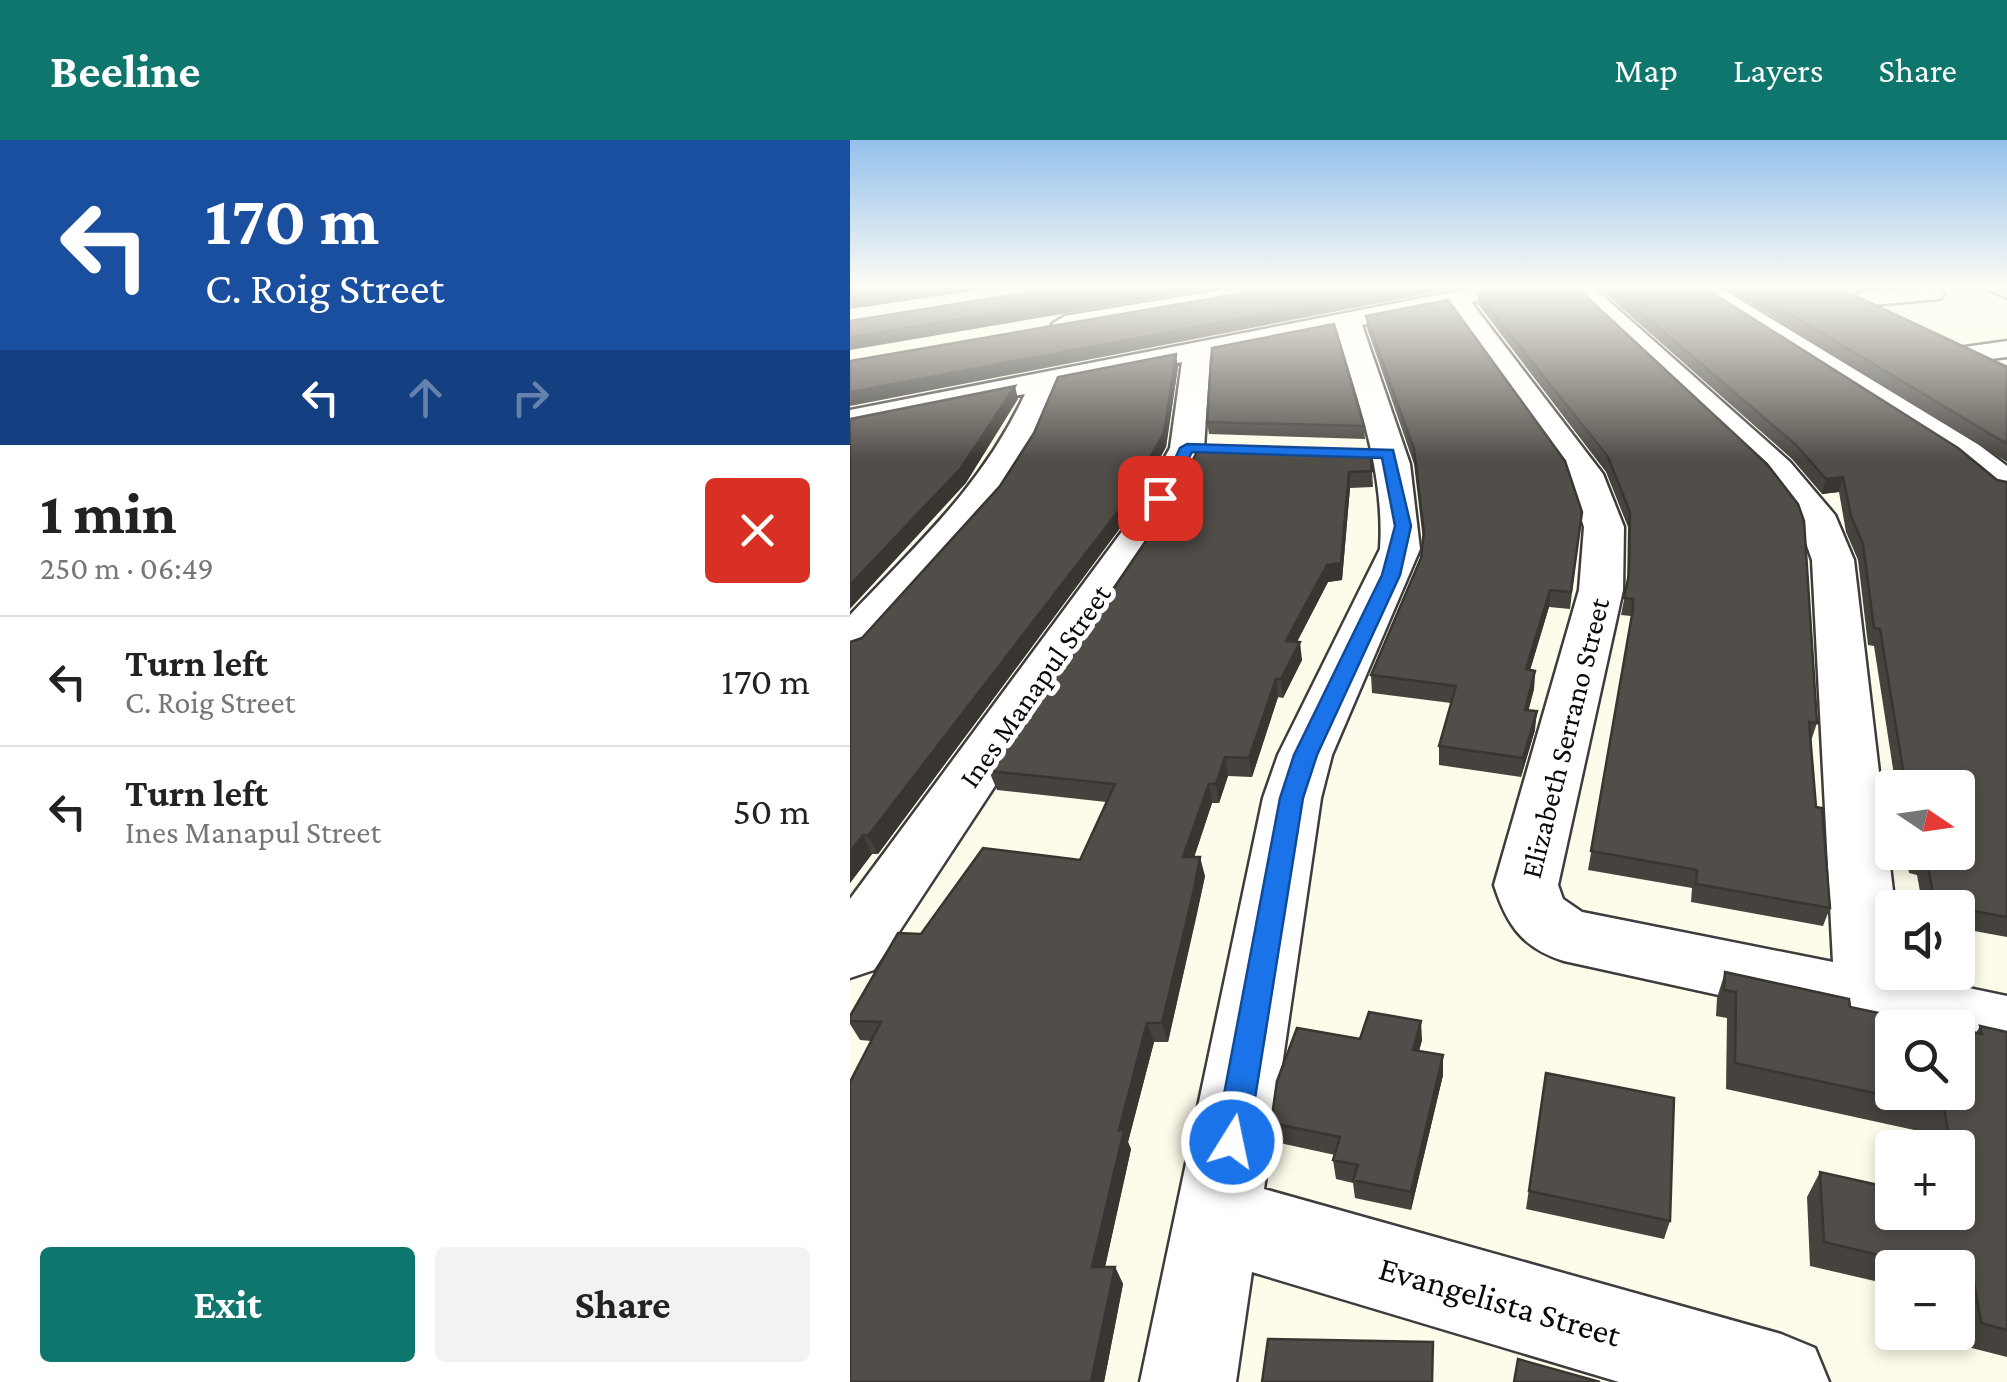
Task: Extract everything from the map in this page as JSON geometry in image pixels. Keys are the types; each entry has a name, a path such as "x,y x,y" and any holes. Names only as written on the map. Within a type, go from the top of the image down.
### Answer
{"street":[{"path":"850,420 895,395 1047,379 1218,345"},
{"path":"1188,1382 1292,798 1305,755 1400,549 1403,526 1370,453 1351,345"},
{"name":"Elizabeth Serrano Street","path":"1490,345 1585,474 1604,527 1602,590 1526,885 1536,914 1564,934 2007,1027"},
{"path":"1644,345 1778,469 1816,515 1833,560 1870,998"},
{"path":"1797,345 2002,475"},
{"name":"Ines Manapul Street","path":"850,951 1147,524 1205,448 1198,349"},
{"path":"2007,349 1967,349 2007,369"},
{"path":"850,643 988,491 1018,445 1047,379"},
{"path":"850,450 895,395"},
{"name":"Evangelista Street","path":"1218,1219 1769,1380"}],"building":[{"path":"943,345 1100,345 850,392 850,361"},
{"path":"1340,345 1364,426 1207,422 1212,348"},
{"path":"1376,345 1481,345 1565,461 1582,512 1571,592 1550,590 1526,669 1535,671 1525,710 1537,711 1523,758 1439,746 1456,686 1371,675 1421,558 1424,532 1414,449"},
{"path":"1519,345 1639,345 1767,464 1798,504 1804,521 1817,723 1809,722 1816,807 1822,808 1830,908 1696,884 1697,870 1591,851 1633,609 1633,599 1624,598 1629,574 1630,512 1608,457"},
{"path":"1679,345 1795,345 1958,448 1997,480 2007,482 2007,917 1975,911 1975,890 1932,890 1929,870 1975,870 1975,770 1903,770 1880,629 1874,628 1863,544 1851,516 1843,477 1826,479 1796,445"},
{"path":"1842,345 1960,345 2007,367 2007,444"},
{"path":"1176,354 1164,433 1123,505 868,836 863,835 850,852 850,642 862,638 1000,486 1034,433 1058,377"},
{"path":"1015,386 961,468 850,585 850,419"},
{"path":"1199,448 1371,452 1372,471 1349,472 1341,563 1327,565 1286,641 1300,642 1281,679 1276,679 1249,758 1225,757 1216,784 1209,784 1183,857 1200,857 1193,894 1162,1023 1147,1023 1119,1130 1124,1130 1092,1267 1115,1267 1091,1382 850,1382 850,1082 881,1022 850,1021 850,1016 898,933 921,934 983,848 1080,860 1115,784 989,771 1167,510"},
{"path":"1725,972 1849,999 1850,1007 1875,1012 1875,1093 1735,1063 1736,992 1724,990"},
{"path":"1369,1012 1421,1021 1413,1050 1443,1055 1411,1192 1353,1180 1358,1165 1333,1160 1340,1137 1271,1123 1277,1081 1297,1028 1360,1039"},
{"path":"1980,1026 2007,1032 2007,1330 1981,1323 1975,1288 1975,1250 1875,1250 1875,1254 1824,1242 1820,1172 1875,1184 1875,1230 1975,1230 1975,1130 1948,1130 1944,1110 1975,1110 1975,1033 1982,1034"},
{"path":"1546,1073 1674,1098 1670,1221 1529,1191"},
{"path":"1268,1339 1433,1342 1432,1382 1262,1382"},
{"path":"1518,1359 1600,1382 1514,1382"}],"route":[{"path":"1160,498 1187,448 1388,454 1403,526 1391,575 1305,755 1292,798 1232,1142"}]}
